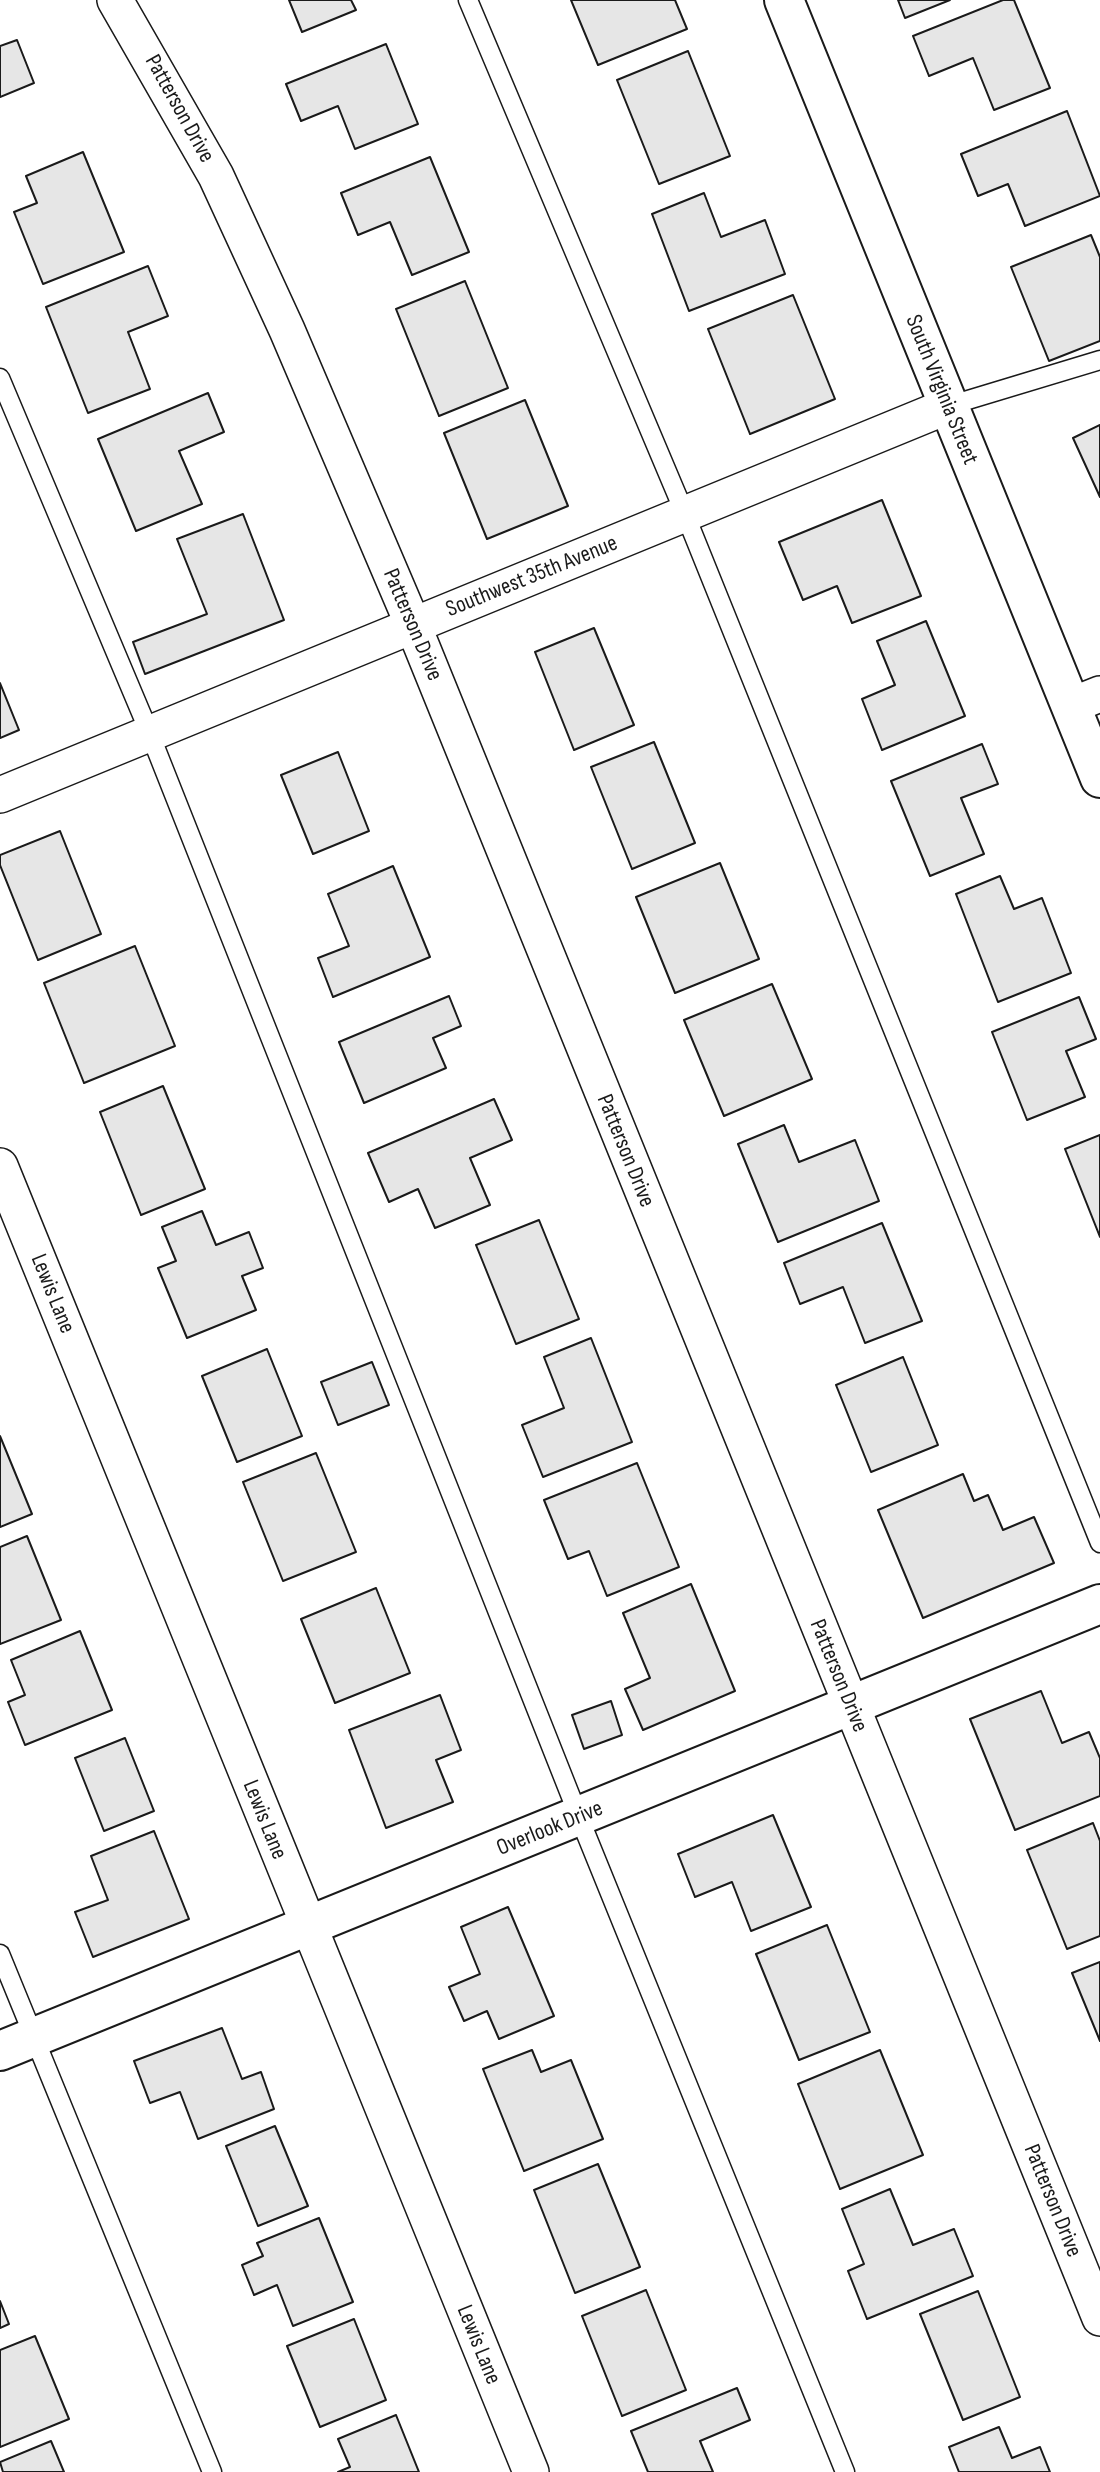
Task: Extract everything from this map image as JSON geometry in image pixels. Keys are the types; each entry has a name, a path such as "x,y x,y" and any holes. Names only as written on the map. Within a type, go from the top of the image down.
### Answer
{"street":[{"name":"Patterson Drive","path":"115,0 216,176 287,330 413,625 1100,2318"},
{"name":"South Virginia Street","path":"784,0 948,406 1085,700 1100,779"},
{"name":"Southwest 35th Avenue","path":"0,795 948,406"},
{"name":"Lewis Lane","path":"0,1166 531,2472"},
{"name":"Overlook Drive","path":"17,2044 1100,1605"}],"lane":[{"path":"468,0 684,514 1100,1543"},
{"path":"948,406 1100,360"},
{"path":"0,378 150,734 579,1817 845,2472"},
{"path":"0,1954 17,2044 212,2472"}],"building":[{"path":"289,0 351,0 356,10 302,32"},
{"path":"571,0 675,0 687,29 598,65"},
{"path":"898,0 950,0 905,18"},
{"path":"1003,0 1014,0 1050,88 994,110 973,58 929,76 913,36"},
{"path":"17,40 34,83 0,97 0,46"},
{"path":"386,44 418,124 355,149 338,106 301,121 286,84"},
{"path":"688,51 730,156 659,184 617,80"},
{"path":"1067,111 1100,196 1025,226 1008,184 978,196 961,154"},
{"path":"83,152 124,252 43,284 14,212 37,203 26,176"},
{"path":"430,157 469,252 412,275 390,222 358,235 341,193"},
{"path":"704,193 721,237 765,220 785,274 689,311 652,214"},
{"path":"1091,235 1100,257 1100,341 1049,361 1011,267"},
{"path":"148,266 168,316 128,332 150,389 88,413 46,307"},
{"path":"465,281 508,388 439,416 396,309"},
{"path":"793,295 835,399 750,434 708,329"},
{"path":"208,393 224,432 179,451 202,504 136,531 98,439"},
{"path":"525,400 568,506 487,539 444,433"},
{"path":"1100,425 1100,497 1073,438"},
{"path":"882,500 921,596 852,623 837,586 803,600 779,542"},
{"path":"243,514 284,620 145,674 133,642 207,614 177,539"},
{"path":"926,621 965,716 882,750 862,699 895,685 877,641"},
{"path":"594,628 634,725 574,750 535,652"},
{"path":"0,683 19,730 0,738"},
{"path":"654,742 695,843 632,869 591,767"},
{"path":"982,744 998,784 961,798 984,854 930,876 891,781"},
{"path":"338,752 369,831 313,854 281,775"},
{"path":"60,831 101,934 38,960 0,865 0,855"},
{"path":"720,863 759,959 675,993 636,897"},
{"path":"393,866 430,957 333,997 318,958 349,946 328,894"},
{"path":"1000,876 1014,909 1042,898 1071,973 998,1002 956,894"},
{"path":"135,946 175,1046 84,1083 44,983"},
{"path":"772,984 812,1079 724,1116 684,1020"},
{"path":"449,996 461,1026 433,1038 446,1068 364,1103 339,1042"},
{"path":"1079,997 1096,1039 1066,1051 1085,1097 1027,1120 992,1032"},
{"path":"163,1086 205,1189 141,1215 100,1112"},
{"path":"494,1099 512,1140 470,1158 490,1205 435,1228 418,1189 389,1202 368,1153"},
{"path":"784,1125 799,1162 855,1140 879,1201 778,1242 738,1144"},
{"path":"1100,1135 1100,1237 1065,1149"},
{"path":"202,1211 216,1245 249,1232 263,1268 242,1276 256,1310 187,1338 158,1268 176,1261 162,1227"},
{"path":"539,1220 579,1319 516,1344 476,1245"},
{"path":"882,1223 922,1321 865,1343 843,1287 800,1304 784,1263"},
{"path":"591,1338 632,1442 543,1477 522,1425 564,1408 544,1357"},
{"path":"267,1349 302,1436 237,1462 202,1376"},
{"path":"903,1357 938,1445 871,1472 836,1385"},
{"path":"372,1362 389,1405 338,1425 321,1382"},
{"path":"0,1436 32,1514 0,1527"},
{"path":"316,1453 356,1552 283,1581 243,1482"},
{"path":"637,1463 679,1567 607,1596 589,1551 568,1559 544,1500"},
{"path":"963,1474 974,1501 988,1495 1003,1530 1034,1517 1054,1563 923,1618 878,1510"},
{"path":"27,1536 61,1620 0,1644 0,1547"},
{"path":"691,1584 735,1691 643,1730 625,1689 650,1678 623,1613"},
{"path":"376,1588 410,1673 335,1703 301,1619"},
{"path":"80,1631 112,1710 25,1745 8,1702 25,1695 11,1660"},
{"path":"1041,1691 1062,1743 1089,1732 1100,1758 1100,1796 1015,1830 970,1719"},
{"path":"440,1695 461,1750 436,1760 453,1802 386,1828 349,1730"},
{"path":"611,1701 622,1735 584,1749 572,1715"},
{"path":"125,1738 154,1811 104,1831 75,1758"},
{"path":"773,1815 811,1907 751,1931 732,1882 695,1897 678,1854"},
{"path":"1093,1823 1100,1841 1100,1936 1067,1949 1027,1850"},
{"path":"154,1831 189,1919 93,1957 75,1912 108,1900 91,1856"},
{"path":"508,1907 554,2016 499,2039 487,2011 464,2021 449,1987 480,1974 461,1927"},
{"path":"827,1925 870,2032 799,2060 756,1954"},
{"path":"1100,1962 1100,2041 1072,1973"},
{"path":"222,2028 242,2079 261,2072 274,2109 198,2139 180,2092 150,2103 134,2061"},
{"path":"532,2050 541,2072 571,2060 603,2139 524,2171 483,2069"},
{"path":"880,2050 923,2155 840,2189 798,2084"},
{"path":"275,2126 308,2206 258,2226 226,2146"},
{"path":"598,2164 640,2267 575,2293 534,2190"},
{"path":"890,2189 913,2245 954,2229 973,2276 867,2319 848,2271 864,2264 842,2209"},
{"path":"319,2218 353,2302 293,2326 277,2285 254,2295 242,2265 263,2256 257,2243"},
{"path":"646,2290 686,2390 622,2416 582,2316"},
{"path":"978,2291 1020,2397 963,2420 920,2314"},
{"path":"0,2301 9,2324 0,2328"},
{"path":"354,2319 386,2400 320,2427 287,2346"},
{"path":"35,2336 69,2419 0,2447 0,2350"},
{"path":"737,2388 750,2420 700,2441 713,2472 648,2472 631,2431"},
{"path":"396,2415 419,2472 338,2472 350,2467 338,2439"},
{"path":"999,2427 1012,2458 1040,2447 1050,2472 959,2472 949,2447"},
{"path":"51,2441 64,2472 3,2472 0,2462"}]}
